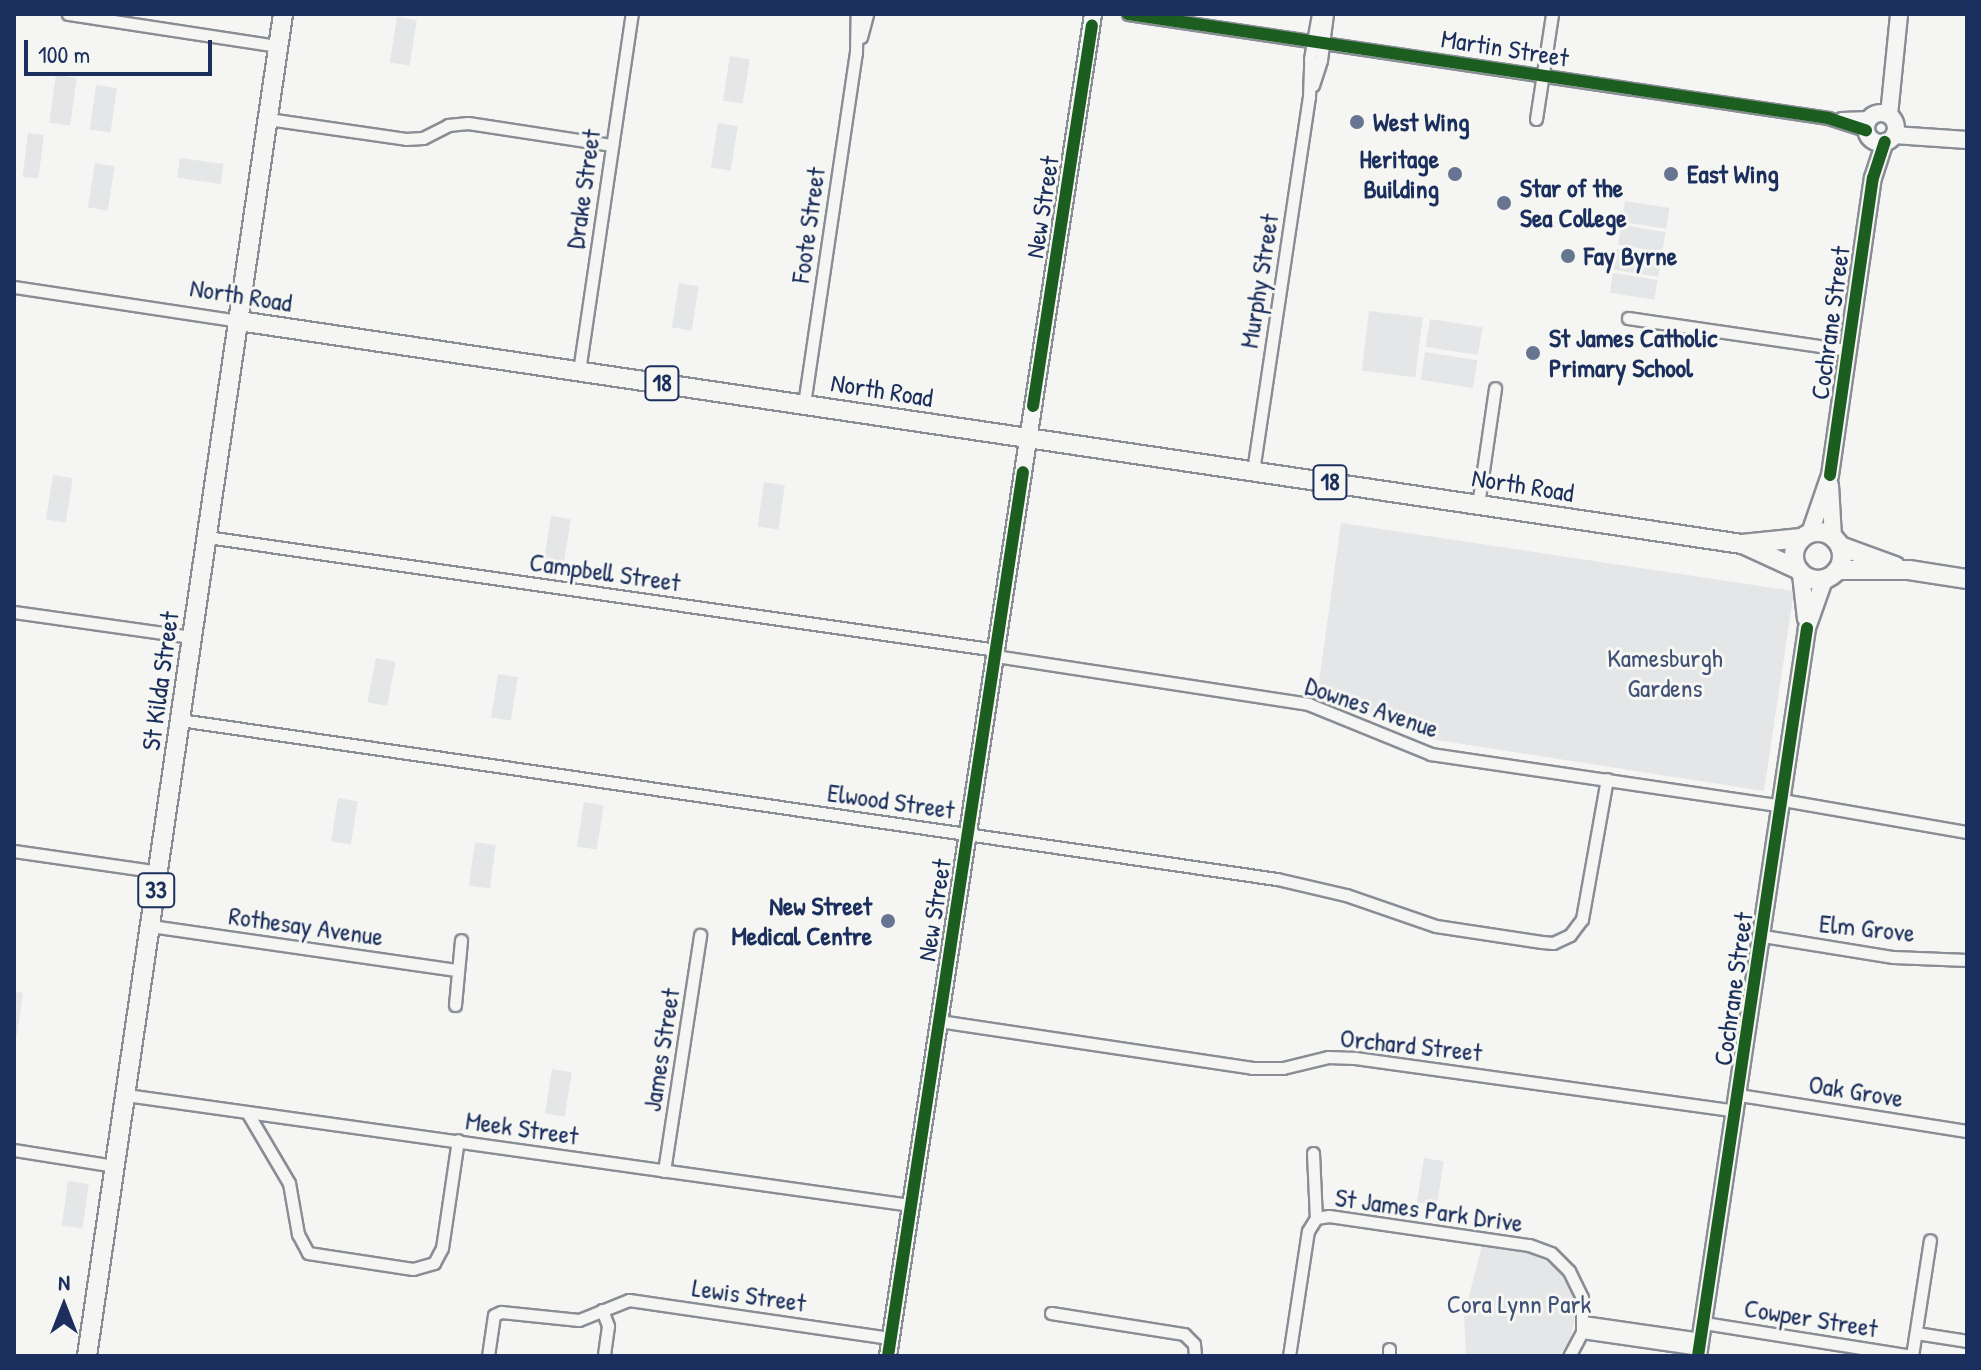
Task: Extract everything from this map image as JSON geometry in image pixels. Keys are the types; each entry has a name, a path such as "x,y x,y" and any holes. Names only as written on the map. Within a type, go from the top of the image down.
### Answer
{"main road":[{"name":"St Kilda Street","path":"87,1356 283,14"},
{"name":"North Road","path":"239,321 1742,544 1805,536"},
{"name":"18","path":"1805,536 1818,531 1909,570"},
{"path":"1799,572 1793,553 1805,536"},
{"path":"1831,575 1842,554 1837,541"},
{"name":"North Road","path":"1742,544 1799,572"},
{"name":"18","path":"1799,572 1831,575 1909,570 1967,579"}],"street":[{"path":"68,14 278,46"},
{"name":"Drake Street","path":"579,371 632,14"},
{"name":"Foote Street","path":"804,404 856,53 857,14"},
{"name":"Foote Street","path":"856,53 867,14"},
{"name":"New Street","path":"888,1356 1093,14"},
{"name":"Martin Street","path":"1128,14 1967,140"},
{"name":"Murphy Street","path":"1318,14 1318,42"},
{"name":"Murphy Street","path":"1253,471 1309,97 1318,42 1327,14"},
{"path":"1536,119 1552,14"},
{"name":"Cochrane Street","path":"1805,536 1830,475 1899,14"},
{"path":"268,119 406,139 423,138 448,125 468,123 612,145"},
{"name":"North Road","path":"14,287 239,321"},
{"path":"1628,318 1848,350"},
{"path":"1478,505 1495,388"},
{"name":"Cochrane Street","path":"1830,475 1837,541"},
{"name":"Campbell Street","path":"207,537 996,653"},
{"name":"Cochrane Street","path":"1799,572 1807,628"},
{"name":"Cochrane Street","path":"1701,1342 1807,628 1831,575"},
{"path":"14,612 193,637"},
{"name":"Downes Avenue","path":"996,653 1308,704 1431,754 1967,832"},
{"name":"Elwood Street","path":"180,720 1277,879 1346,895 1436,926 1553,943 1570,935 1582,919 1607,779"},
{"path":"14,851 159,872"},
{"name":"Rothesay Avenue","path":"151,926 456,970"},
{"name":"James Street","path":"664,1171 700,935"},
{"name":"Elm Grove","path":"1763,936 1893,957 1967,960"},
{"path":"455,1005 461,940"},
{"name":"Orchard Street","path":"939,1021 1252,1068 1283,1068 1328,1057 1355,1058 1738,1103"},
{"name":"Meek Street","path":"126,1095 911,1205"},
{"name":"Oak Grove","path":"1738,1103 1967,1131"},
{"path":"247,1112 289,1183 298,1234 308,1253 413,1269 434,1263 442,1248 458,1140"},
{"path":"14,1150 115,1166"},
{"name":"St James Park Drive","path":"1289,1354 1308,1231 1316,1218 1313,1153"},
{"name":"St James Park Drive","path":"1316,1218 1329,1216 1540,1248 1551,1253 1569,1271 1582,1298 1583,1327"},
{"path":"1912,1356 1930,1240"},
{"name":"Lewis Street","path":"488,1356 494,1315 501,1312 572,1321 588,1318 629,1300 891,1338"},
{"path":"602,1310 608,1326 604,1356"},
{"path":"1051,1313 1184,1334 1194,1344 1195,1356"},
{"path":"1569,1356 1583,1327 1701,1342"},
{"path":"1916,1333 1967,1341"},
{"name":"Cowper Street","path":"1701,1342 1912,1356"}],"green space":[{"path":"397,17 417,20 410,66 390,62"},
{"path":"730,56 750,59 743,104 723,100"},
{"path":"56,75 77,78 70,125 49,123"},
{"path":"96,85 117,88 111,132 90,130"},
{"path":"718,123 738,126 731,171 711,167"},
{"path":"28,133 44,135 39,179 23,177"},
{"path":"180,158 224,164 221,184 177,178"},
{"path":"95,163 115,166 108,211 88,207"},
{"path":"1625,201 1669,208 1666,229 1622,222"},
{"path":"1621,225 1665,232 1662,252 1618,245"},
{"path":"1617,249 1661,256 1658,277 1614,270"},
{"path":"1613,273 1657,280 1654,300 1610,293"},
{"path":"679,283 699,286 692,331 672,327"},
{"path":"1369,311 1423,318 1415,377 1362,371"},
{"path":"1430,319 1482,327 1478,355 1426,347"},
{"path":"1425,352 1477,360 1473,388 1421,380"},
{"path":"53,475 73,478 66,523 46,519"},
{"path":"764,482 785,485 779,529 758,527"},
{"path":"551,516 571,519 564,564 544,560"},
{"name":"Kamesburgh Gardens","path":"1341,523 1794,591 1764,791 1424,738 1318,689"},
{"path":"376,658 396,662 387,706 367,702"},
{"path":"498,674 518,677 511,721 491,717"},
{"path":"338,798 358,801 351,845 331,841"},
{"path":"584,802 604,805 597,850 577,846"},
{"path":"475,842 496,845 490,888 469,886"},
{"path":"14,991 23,993 17,1036 14,1036"},
{"path":"552,1069 572,1072 565,1117 545,1113"},
{"path":"1424,1158 1444,1161 1437,1206 1417,1202"},
{"path":"68,1181 89,1184 83,1228 62,1226"},
{"name":"Cora Lynn Park","path":"1482,1246 1537,1255 1560,1271 1573,1295 1576,1315 1570,1339 1559,1356 1466,1356 1464,1315"}],"cycle path":[{"path":"1128,14 1828,118 1866,130"},
{"path":"1033,406 1092,26"},
{"path":"1830,475 1873,178 1885,142"},
{"path":"888,1356 1023,472"},
{"path":"1698,1356 1807,628"}],"place":[{"name":"West Wing","path":"1357,122"},
{"name":"Heritage Building","path":"1455,174"},
{"name":"East Wing","path":"1671,174"},
{"name":"Star of the Sea College","path":"1504,203"},
{"name":"Fay Byrne","path":"1568,256"},
{"name":"St James Catholic Primary School","path":"1533,353"},
{"name":"New Street Medical Centre","path":"888,921"}]}
